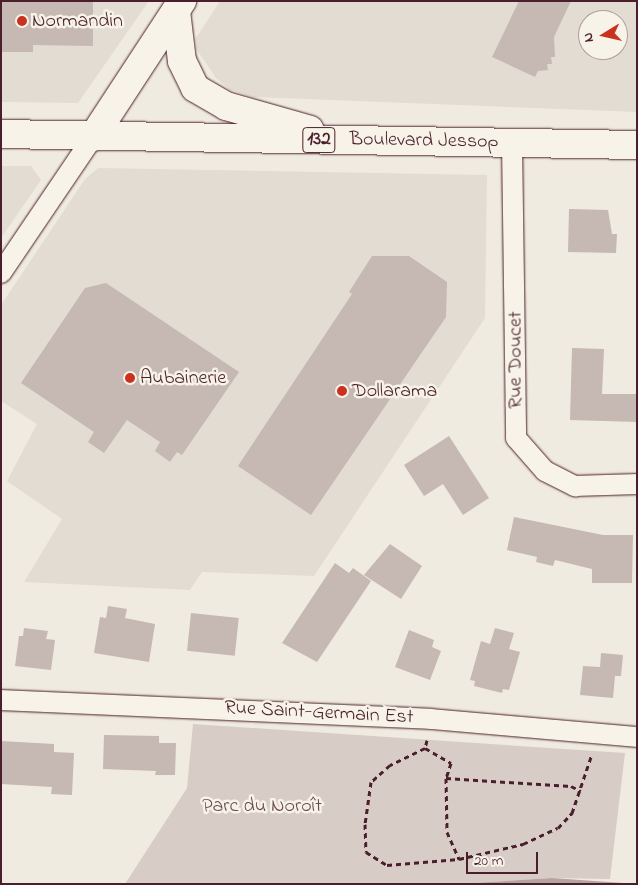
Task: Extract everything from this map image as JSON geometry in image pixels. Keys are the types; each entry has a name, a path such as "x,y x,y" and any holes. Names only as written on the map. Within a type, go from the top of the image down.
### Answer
{"main road":[{"path":"92,137 179,6"},
{"path":"179,6 182,61 195,88 226,106 345,140"},
{"name":"Boulevard Jessop","path":"1,134 92,137 637,144"}],"street":[{"path":"1,273 92,137"},
{"name":"Rue Doucet","path":"512,142 516,438 545,471 575,486 637,484"},
{"name":"Rue Saint-Germain Est","path":"1,700 431,719 637,737"}],"path":[{"path":"425,748 431,719"},
{"path":"425,748 390,765 371,782 365,824 366,852 387,865 459,859 523,844 558,828 572,813 581,791 595,734"},
{"path":"425,748 450,763 446,778 447,832 459,859"},
{"path":"446,778 571,786 581,791"}],"shaded area":[{"path":"1,1 149,1 78,103 1,102"},
{"path":"220,1 637,1 637,112 252,97 229,89 216,78 197,50 196,38"},
{"path":"1,166 31,166 41,180 1,238"},
{"path":"98,168 487,175 485,318 314,576 202,572 190,590 24,582 62,519 7,481 37,424 1,401 1,305 85,179"},
{"path":"552,878 637,884 459,884"}],"green space":[{"name":"Parc du Noroît","path":"193,724 625,753 610,879 552,878 459,884 125,884 187,788"}],"building":[{"path":"1,1 93,1 93,46 33,45 33,52 1,52"},
{"path":"519,1 571,1 554,37 555,57 551,57 552,64 547,64 548,70 538,71 535,77 492,57"},
{"path":"569,209 608,210 612,234 617,234 616,253 568,252"},
{"name":"Dollarama","path":"372,256 409,256 447,282 446,317 311,515 238,466 352,294 349,292"},
{"name":"Aubainerie","path":"106,283 239,372 182,455 177,452 170,462 155,451 160,442 127,420 104,453 88,442 94,432 21,383 85,288"},
{"path":"572,348 604,349 602,394 637,394 637,422 570,420"},
{"path":"449,436 489,498 463,515 443,484 424,496 404,465"},
{"path":"514,517 603,535 633,535 632,583 592,583 592,569 555,560 553,566 536,562 537,557 507,550"},
{"path":"390,544 422,566 401,599 364,575"},
{"path":"335,563 349,573 353,568 371,581 317,662 282,643"},
{"path":"108,606 127,609 125,618 155,624 149,662 94,653 100,617 106,618"},
{"path":"191,613 239,618 235,656 187,651"},
{"path":"24,628 48,631 46,639 55,640 51,670 15,666 19,636 23,636"},
{"path":"495,628 514,633 509,649 520,652 509,690 503,689 502,693 474,686 475,681 470,680 481,641 490,644"},
{"path":"409,630 434,640 432,647 441,651 430,680 395,667"},
{"path":"601,653 623,655 621,676 615,676 613,698 580,695 583,666 600,667"},
{"path":"104,735 159,736 159,743 176,743 175,775 155,775 156,771 103,769"},
{"path":"1,741 54,744 54,752 74,753 72,795 51,794 52,787 1,784"}],"place":[{"name":"Normandin","path":"22,21"},
{"name":"Aubainerie","path":"130,378"},
{"name":"Dollarama","path":"342,391"}]}
